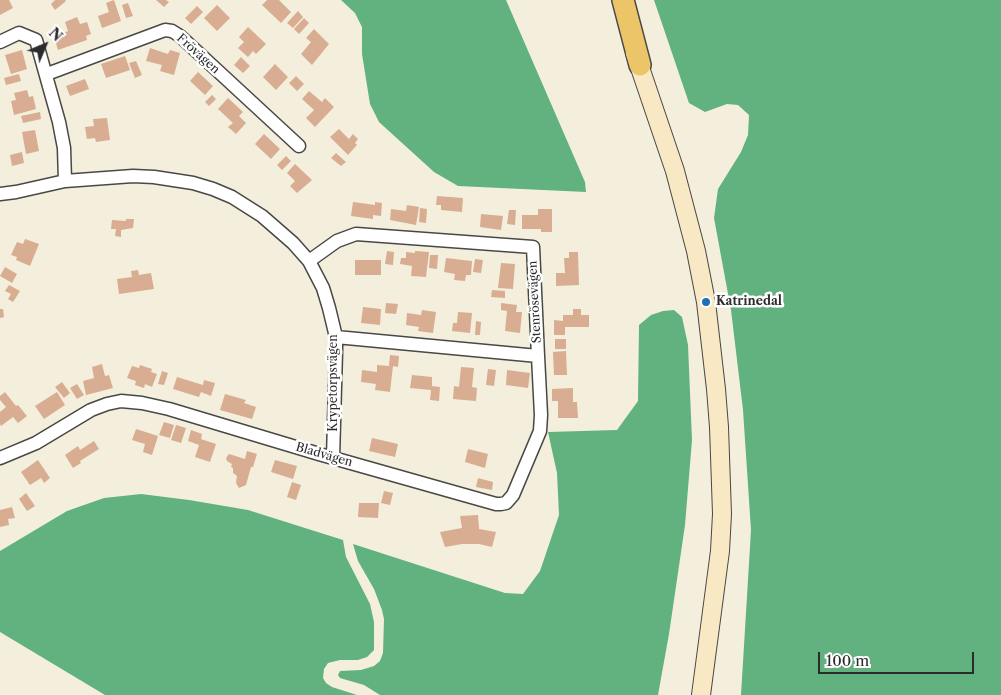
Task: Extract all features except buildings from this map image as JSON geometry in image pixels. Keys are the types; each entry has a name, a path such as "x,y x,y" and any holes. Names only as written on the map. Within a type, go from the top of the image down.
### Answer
{"highway":[{"path":"623,0 640,65"}],"main road":[{"path":"613,0 640,65 680,190 698,259 704,292 719,427 722,514 720,551 701,695"},
{"path":"713,695 722,595 720,551"}],"street":[{"name":"Frövägen","path":"47,74 165,30 172,31 180,36 299,146"},
{"path":"0,42 20,33 36,40 47,74 64,148 65,180"},
{"name":"Krypetorpsvägen","path":"0,194 65,180 133,176 154,177 193,183 213,189 249,206 262,216 288,238 309,261 323,288 336,337 333,458"},
{"name":"Stenrösevägen","path":"309,261 337,241 356,234 533,247 538,356 336,337"},
{"name":"Bladvägen","path":"0,458 36,443 91,410 106,404 121,402 142,403 169,409 496,504 506,503 513,495 540,431 542,415 538,356"}],"green space":[{"path":"341,0 506,0 585,182 586,192 458,186 434,172 379,122 370,104 362,54 362,27 355,13"},
{"path":"654,0 1001,0 1001,695 741,695 751,530 743,410 731,310 714,218 718,189 741,152 748,135 749,115 738,105 727,104 705,112 689,103"},
{"path":"674,310 682,317 688,345 692,440 685,525 658,695 380,695 364,685 340,678 338,675 340,671 361,670 374,666 380,661 383,653 384,619 382,610 374,589 358,561 353,544 505,593 523,594 540,571 559,515 557,473 548,432 617,430 638,401 639,325 651,315"},
{"path":"141,494 248,510 343,540 346,557 370,604 374,622 374,650 367,657 358,660 340,660 328,663 324,669 323,678 332,687 357,695 105,695 0,632 0,551 67,511 104,498"}],"place":[{"name":"Katrinedal","path":"706,302"}]}
